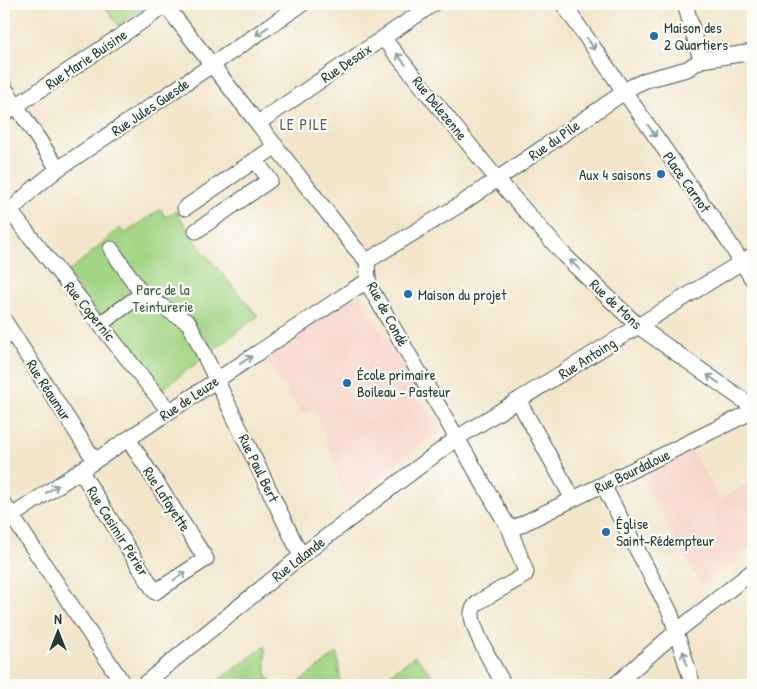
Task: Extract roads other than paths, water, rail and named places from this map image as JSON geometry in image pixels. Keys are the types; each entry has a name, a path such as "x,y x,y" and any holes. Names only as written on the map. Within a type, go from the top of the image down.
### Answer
{"street":[{"name":"Rue Jules Guesde","path":"7,214 32,190 58,170 302,4"},
{"name":"Rue Desaix","path":"258,123 433,4"},
{"name":"Place Carnot","path":"563,4 624,91 748,258 753,280"},
{"path":"685,4 701,60"},
{"name":"Rue de Condé","path":"167,5 367,261 368,281 371,289 510,530 526,572 525,576 482,600 472,610 475,629 504,685"},
{"name":"Rue Marie Buisine","path":"10,110 167,5"},
{"name":"Rue Delezenne","path":"383,38 497,179"},
{"name":"Rue du Pile","path":"367,261 453,209 624,91 646,80 687,69 701,60 753,52"},
{"path":"4,87 10,110 58,170"},
{"path":"185,208 276,146"},
{"path":"196,231 270,180 256,160"},
{"name":"Rue de Mons","path":"497,179 556,247 638,326 753,407"},
{"name":"Rue Copernic","path":"7,214 72,288 169,411"},
{"path":"100,324 142,294 111,249"},
{"name":"Rue Antoing","path":"457,438 748,258"},
{"name":"Rue de Leuze","path":"8,510 95,461 368,281"},
{"name":"Rue Paul Bert","path":"142,294 188,323 301,556"},
{"name":"Rue Réaumur","path":"4,320 95,461"},
{"path":"518,400 573,500"},
{"name":"Rue Bourdaloue","path":"510,530 753,412"},
{"name":"Rue Lalande","path":"142,685 301,556 457,438"},
{"name":"Rue Lafayette","path":"128,439 206,560 155,592"},
{"name":"Rue Casimir Périer","path":"80,470 155,592"},
{"path":"602,485 670,612 693,685"},
{"path":"8,510 124,685"},
{"path":"615,685 677,631 753,571"}],"place":[{"name":"Maison des 2 Quartiers","path":"654,36"},
{"name":"Aux 4 saisons","path":"661,174"},
{"name":"Maison du projet","path":"408,294"},
{"name":"École primaire Boileau - Pasteur","path":"347,383"},
{"name":"Église Saint-Rédempteur","path":"606,532"}],"district":[{"name":"LE PILE","path":"304,124"}],"park label":[{"name":"Parc de la Teinturerie","path":"163,298"}]}
